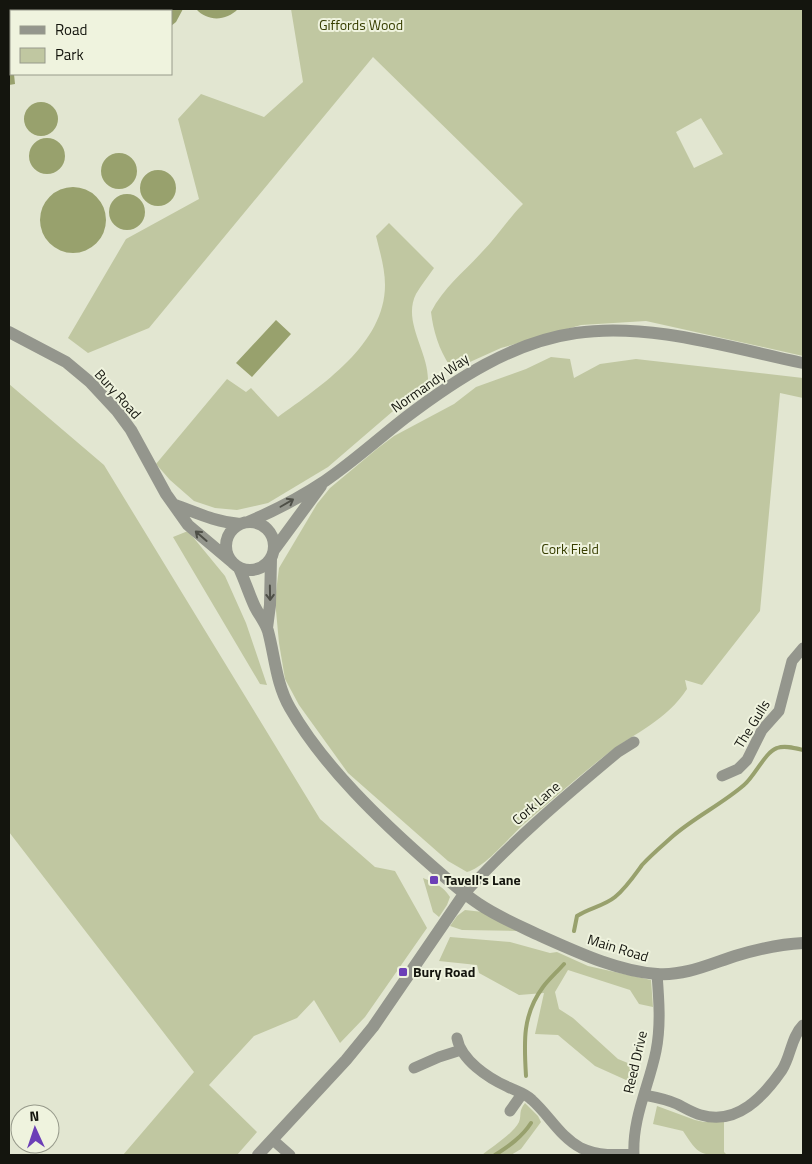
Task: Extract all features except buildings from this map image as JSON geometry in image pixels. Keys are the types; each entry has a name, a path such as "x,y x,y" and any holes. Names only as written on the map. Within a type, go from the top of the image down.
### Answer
{"street":[{"name":"Normandy Way","path":"244,523 280,507 324,482 446,388 482,366 532,343 576,333 618,330 665,334 803,363"},
{"name":"Bury Road","path":"9,332 66,362 90,382 117,411 131,430 151,469 188,525 236,565"},
{"name":"Normandy Way","path":"272,554 324,482"},
{"path":"175,506 222,522 257,523 267,530 274,541 267,628"},
{"path":"244,523 232,529 226,542 226,549 236,565 254,605 267,628"},
{"path":"236,565 255,569 263,566 272,554"},
{"name":"Main Road","path":"267,628 284,697 318,749 348,784 390,827 464,894 492,912 558,943 613,965 658,974 670,975 686,972 756,949 803,942"},
{"name":"The Gulls","path":"722,776 738,769 747,760 762,730 779,712 792,661 803,648"},
{"name":"Cork Lane","path":"464,894 523,835 618,752 634,742"},
{"path":"258,1155 346,1060 373,1027 464,894"},
{"name":"Reed Drive","path":"634,1154 635,1125 658,1038 658,974"},
{"path":"644,1095 669,1101 703,1116 728,1116 740,1112 749,1107 762,1095 782,1069 788,1060 795,1036 803,1025"},
{"path":"456,1038 461,1050 484,1073 533,1101 560,1131 581,1148 601,1154 634,1154"},
{"path":"414,1068 461,1050"},
{"path":"510,1111 522,1094"},
{"path":"273,1140 290,1155"}],"green space":[{"name":"Giffords Wood","path":"291,9 803,9 803,356 646,321 581,325 501,348 461,366 450,366 437,340 431,312 448,287 523,204 373,57 149,328 88,353 68,338 126,239 199,199 178,119 201,94 264,117 303,82","holes":["701,118 723,154 694,168 676,132"]},
{"path":"389,223 434,268 416,294 412,315 425,359 428,381 328,467 268,503 237,510 215,508 194,501 170,480 156,464 227,379 246,392 251,388 278,417 313,392 348,362 374,326 382,306 385,279 376,236"},
{"name":"Cork Field","path":"551,357 570,359 574,378 600,364 636,359 803,378 803,398 780,393 760,611 702,685 685,680 687,689 670,710 597,762 525,823 482,864 467,872 448,861 348,773 299,705 285,679 279,643 275,600 279,568 317,504 330,488 378,448 394,436 454,404 476,387 526,369"},
{"path":"9,384 104,465 320,819 375,867 395,871 427,928 365,1017 340,1043 314,1000 297,1018 254,1036 209,1085 257,1132 237,1155 123,1155 194,1072 9,832"},
{"path":"188,531 225,576 246,623 267,685 260,684 173,537"},
{"path":"423,878 442,887 450,897 439,917 433,912"},
{"path":"465,910 483,912 518,931 462,930 450,926 457,916"},
{"path":"450,937 510,942 550,953 557,952 588,966 651,980 653,1007 639,1004 630,990 568,970 555,992 559,1009 573,1018 618,1059 640,1068 637,1085 595,1066 558,1035 535,1034 544,993 519,995 479,973 477,965 439,961"},
{"path":"525,1103 538,1116 541,1122 521,1149 511,1155 482,1155 508,1135 516,1126"},
{"path":"657,1106 695,1120 724,1122 724,1152 727,1155 711,1155 700,1152 683,1131 653,1124"}],"shaded area":[{"path":"21,9 108,9 108,10"},
{"path":"183,9 176,22 172,25 172,10 130,10"},
{"path":"196,9 238,9 223,18 211,18"},
{"path":"9,46 10,75 14,75 15,84 9,85"},
{"path":"41,102 48,103 53,107 57,112 57,126 53,131 48,135 41,136 34,135 29,131 25,126 24,119 25,112 29,107 34,103"},
{"path":"47,138 59,144 65,156 59,168 47,174 35,168 29,156 35,144"},
{"path":"119,153 131,159 137,171 131,183 119,189 107,183 101,171 107,159"},
{"path":"158,170 170,176 176,188 170,200 158,206 146,200 140,188 146,176"},
{"path":"73,187 85,190 96,197 103,208 106,220 103,232 96,243 85,250 73,253 61,250 50,243 43,232 40,220 43,208 50,197 61,190"},
{"path":"127,194 139,200 145,212 139,224 127,230 115,224 109,212 115,200"},
{"path":"276,320 291,334 252,377 236,363"}],"waterway":[{"path":"574,931 577,916 615,897 642,865 673,836 744,785 773,750 783,747 803,750"},
{"path":"526,1076 525,1041 531,1008 543,987 564,964"},
{"path":"495,1155 510,1145 531,1123"}],"place":[{"name":"Tavell's Lane","path":"434,880"},
{"name":"Bury Road","path":"403,972"}]}
